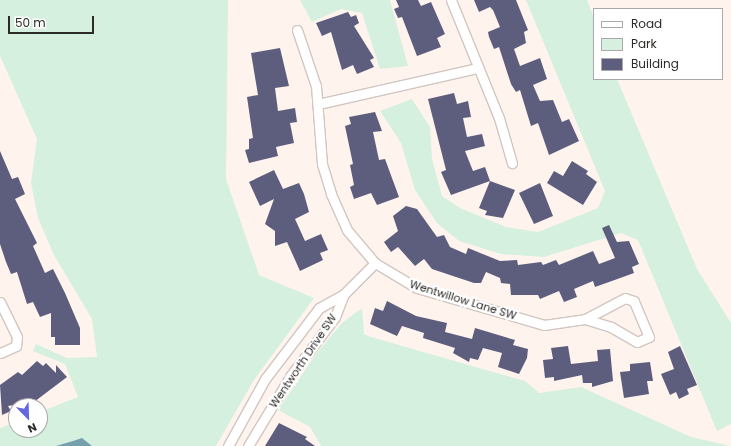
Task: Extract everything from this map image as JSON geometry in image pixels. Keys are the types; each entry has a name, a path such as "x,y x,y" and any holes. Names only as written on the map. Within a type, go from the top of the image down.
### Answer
{"street":[{"path":"451,0 502,124 512,163"},
{"name":"Wentwillow Lane SW","path":"297,30 312,68 318,104 322,164 330,194 347,230 375,264 417,288 544,325 585,319 625,298 634,301 649,337 637,342 611,327 585,319"},
{"path":"318,104 478,68"},
{"name":"Wentworth Drive SW","path":"228,446 265,379 319,308 344,294 375,264"},
{"name":"Wentworth Drive SW","path":"248,446 291,375 335,317 344,294"},
{"path":"0,302 17,337 16,346 0,352"}],"green space":[{"path":"0,0 228,0 226,179 259,275 314,298 254,380 216,446 0,446 0,428 8,425 8,438 48,438 48,409 78,397 65,364 33,351 36,344 67,358 97,357 92,319 54,255 38,218 31,183 37,139 0,56"},
{"path":"300,0 390,0 408,66 380,69 362,13 341,9 312,22"},
{"path":"526,0 587,0 593,15 593,80 617,80 697,269 731,323 731,424 717,431 638,240 621,233 544,257 501,254 459,241 437,223 415,190 401,143 380,111 412,99 430,127 432,159 442,196 460,208 506,227 538,232 598,208 605,191"},
{"path":"362,308 364,334 371,337 525,381 539,393 581,387 691,437 731,446 321,446 310,427 278,410 316,354 342,323"}],"water":[{"path":"82,438 92,446 56,446 73,441"}],"building":[{"path":"396,0 418,0 421,6 431,2 445,34 437,38 441,47 417,56 402,17 398,18 394,9 399,7"},
{"path":"474,0 516,0 528,30 524,32 526,43 514,49 520,66 540,58 547,79 533,85 540,101 553,100 562,122 569,119 579,141 549,155 538,123 531,126 520,90 516,92 511,84 499,47 494,49 489,37 488,32 500,27 493,10 490,7 479,12"},
{"path":"348,12 351,17 356,15 359,23 354,26 374,58 370,60 374,67 357,74 353,65 342,70 331,32 322,36 316,23"},
{"path":"280,48 289,86 275,88 278,111 295,108 297,122 290,123 294,143 276,147 278,156 249,163 245,150 249,149 249,139 253,138 247,97 258,95 251,53"},
{"path":"454,93 457,104 468,101 471,117 463,118 467,137 482,134 485,146 465,151 473,171 485,167 490,181 451,195 441,172 446,170 428,99"},
{"path":"375,112 382,131 373,132 379,160 385,159 399,197 377,205 371,193 354,199 350,187 354,185 350,165 353,164 345,126 351,124 349,117"},
{"path":"0,151 12,179 18,177 25,194 15,199 37,243 33,246 45,273 53,269 65,293 80,328 80,345 55,345 55,337 51,337 51,313 40,317 33,302 27,304 17,272 11,274 6,262 0,244"},
{"path":"572,161 588,171 586,174 597,182 583,205 547,183 554,171 563,176"},
{"path":"274,170 283,189 299,183 304,194 309,212 295,219 305,241 321,234 328,250 320,253 323,260 300,271 287,242 275,246 275,231 265,224 274,199 260,206 249,182"},
{"path":"490,181 515,190 503,218 485,215 487,211 479,208"},
{"path":"540,183 553,216 534,224 519,193"},
{"path":"406,206 417,209 437,237 444,235 450,247 466,254 468,248 500,261 517,260 518,265 541,262 543,265 556,260 559,265 593,251 599,264 615,258 602,228 609,225 617,242 629,241 639,264 632,267 634,273 595,287 593,281 574,289 577,297 564,302 559,291 540,299 538,295 511,295 510,284 501,283 500,278 486,272 481,283 474,283 432,269 424,259 415,266 398,247 391,252 384,242 398,231 393,216"},
{"path":"387,301 416,316 447,323 445,332 472,339 475,328 515,340 513,345 528,349 527,358 519,374 498,367 502,353 483,348 478,360 470,358 469,362 453,353 455,348 423,338 424,333 402,326 397,336 370,324 375,308 383,311"},
{"path":"568,346 571,364 598,361 597,350 610,349 613,381 592,387 592,383 583,383 582,375 554,381 554,377 545,378 543,360 553,359 551,348"},
{"path":"680,346 697,385 687,389 689,394 679,399 676,392 670,395 661,374 674,369 668,352"},
{"path":"37,361 43,366 46,363 56,373 56,365 67,377 39,398 8,398 8,412 2,415 0,385 18,372 22,375"},
{"path":"650,362 653,381 647,381 649,394 624,398 620,372 630,371 630,364"},
{"path":"279,423 307,437 305,439 315,446 265,446"}]}
